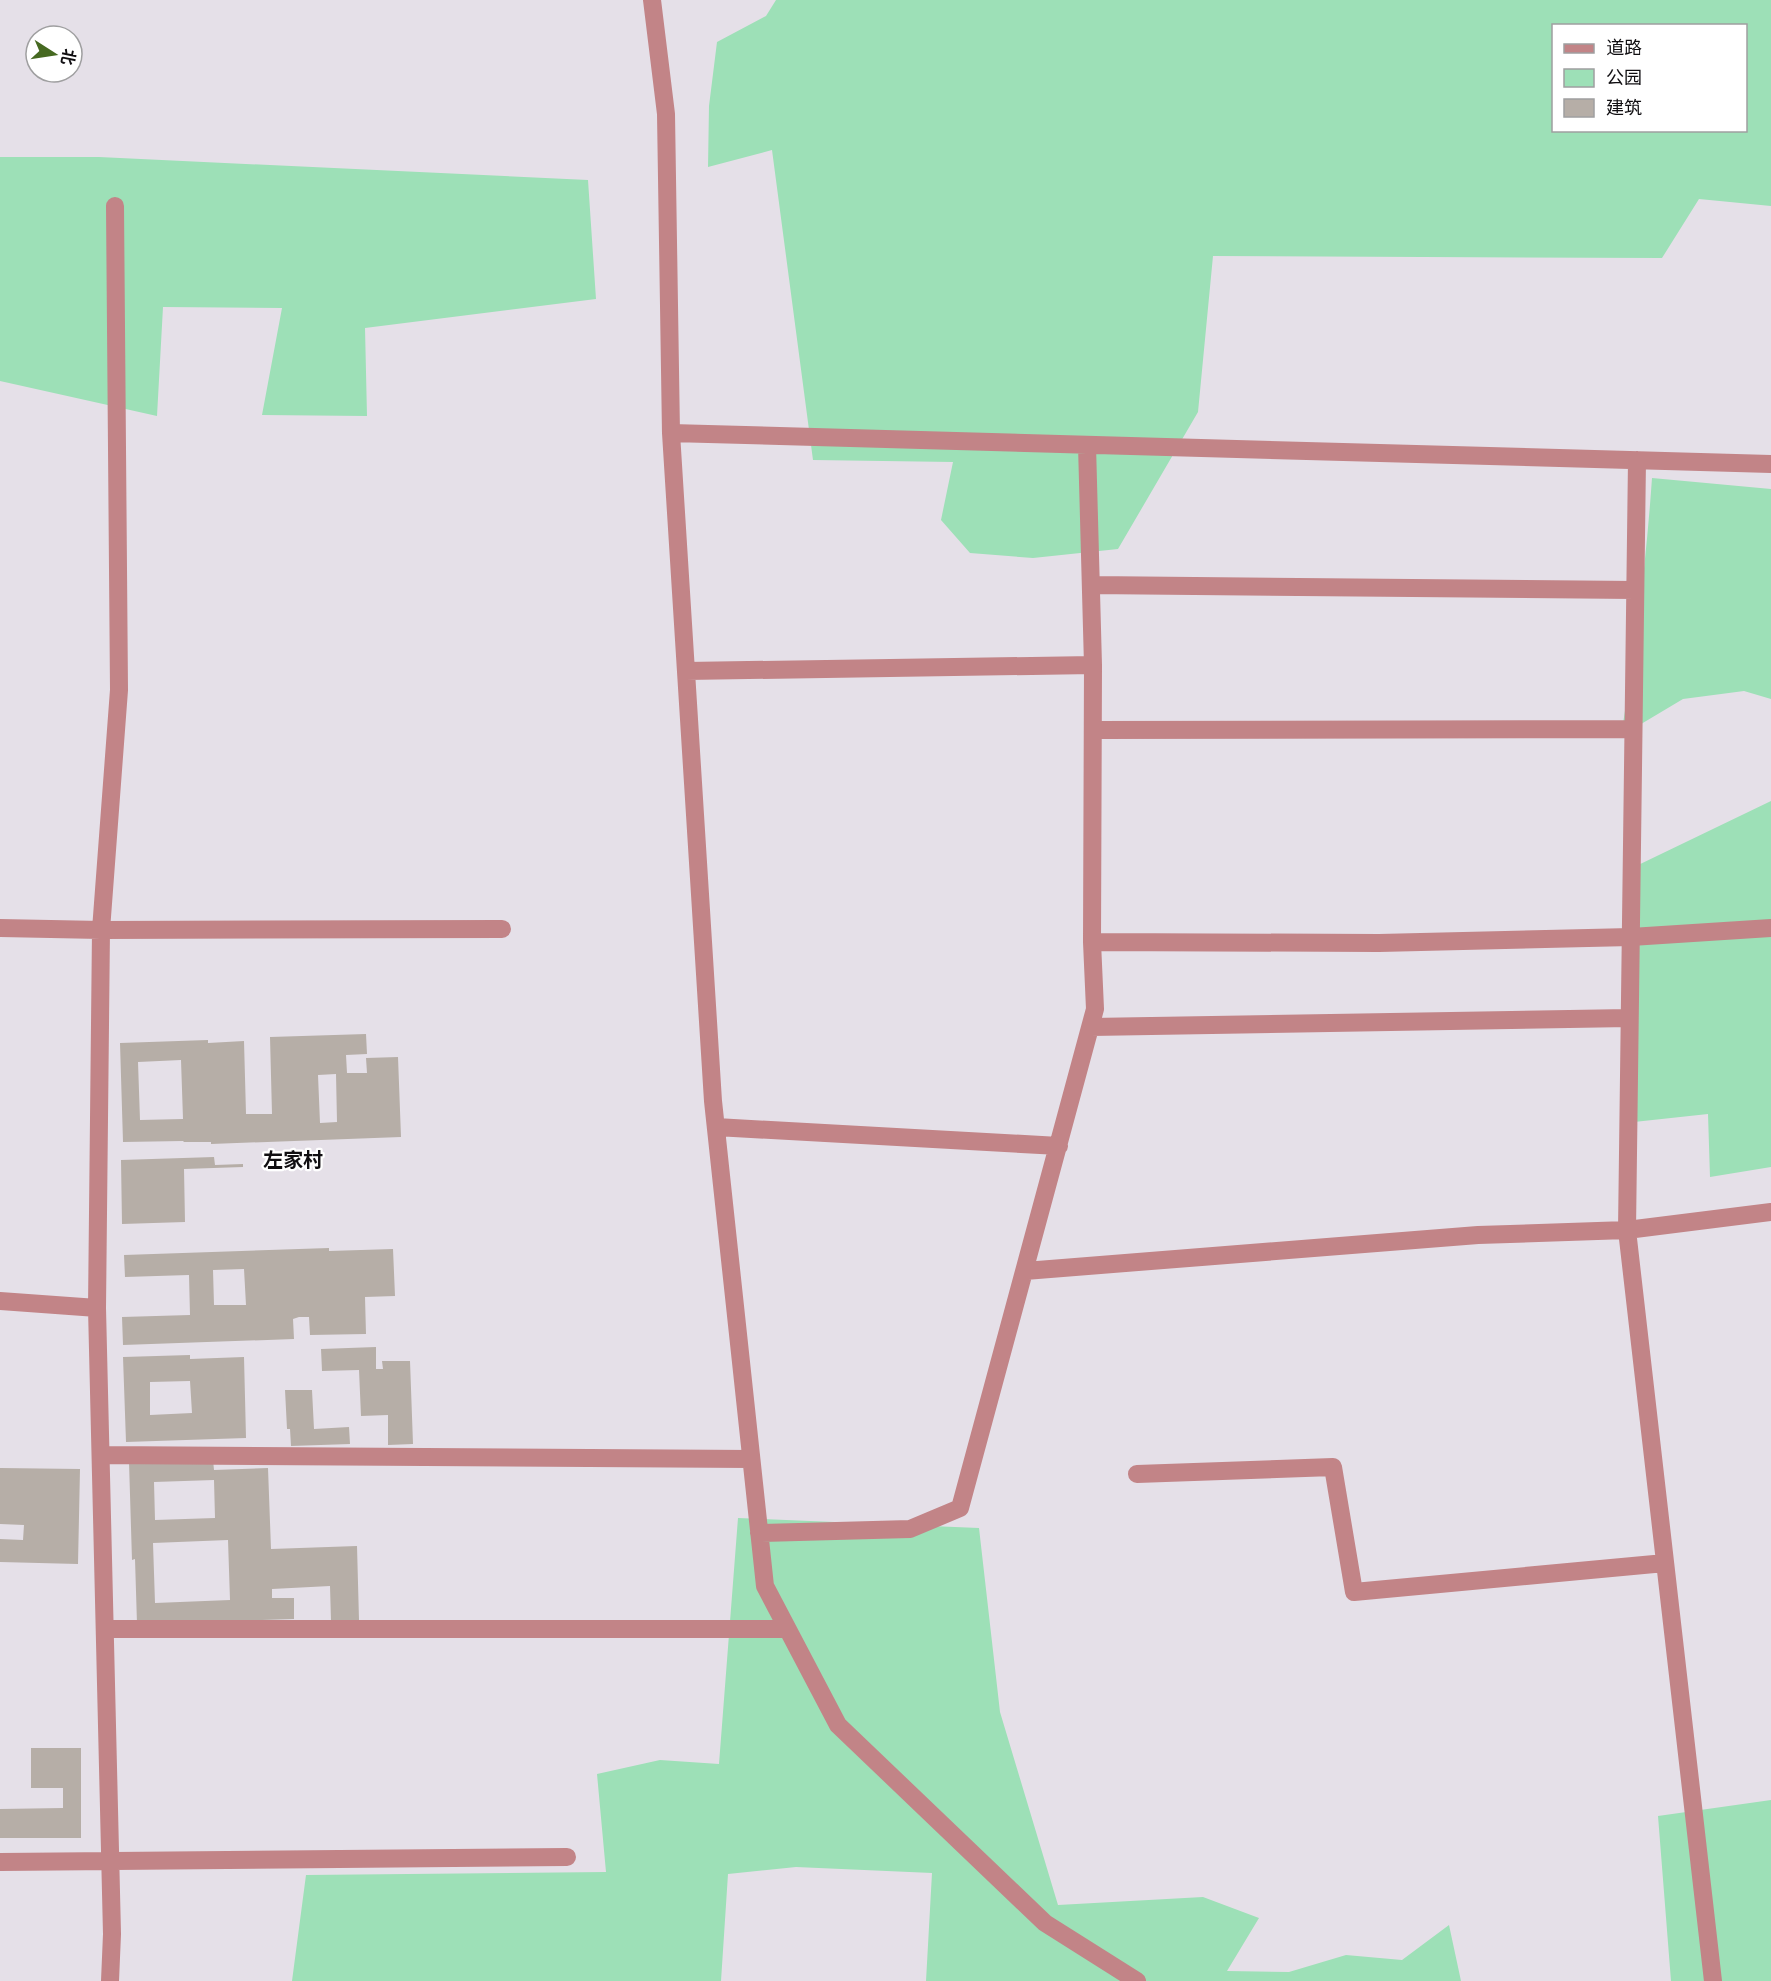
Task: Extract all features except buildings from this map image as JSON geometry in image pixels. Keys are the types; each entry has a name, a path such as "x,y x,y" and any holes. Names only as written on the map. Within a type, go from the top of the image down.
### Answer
{"street":[{"path":"652,0 666,114 671,432 716,1127 765,1586 838,1725 1044,1923 1137,1981"},
{"path":"110,1981 112,1934 97,1308 101,930 119,690 116,206"},
{"path":"671,432 1771,464"},
{"path":"759,1533 910,1529 960,1508 1026,1271 1095,1008 1092,942 1093,665 1087,445"},
{"path":"1637,460 1627,1230 1713,1981"},
{"path":"1091,585 1635,590"},
{"path":"686,671 1093,665"},
{"path":"1093,730 1634,729"},
{"path":"0,928 502,929"},
{"path":"1092,942 1379,943 1630,937 1771,928"},
{"path":"1090,1027 1629,1018"},
{"path":"716,1127 1059,1146"},
{"path":"1026,1271 1479,1235 1627,1230 1771,1212"},
{"path":"0,1301 97,1308"},
{"path":"100,1455 751,1459"},
{"path":"1137,1474 1334,1467 1354,1592 1665,1563"},
{"path":"105,1629 787,1629"},
{"path":"0,1862 567,1857"}],"green space":[{"path":"776,0 1771,0 1771,206 1699,199 1662,258 1213,256 1198,412 1118,549 1033,558 970,553 941,520 953,462 813,460 772,150 708,167 709,106 717,42 766,16"},
{"path":"0,157 99,157 588,180 596,299 365,328 367,416 262,415 282,308 163,307 157,416 0,381"},
{"path":"1652,478 1771,489 1771,699 1744,691 1683,699 1621,736 1640,608"},
{"path":"1771,801 1771,1167 1710,1177 1708,1114 1634,1122 1632,868"},
{"path":"738,1518 979,1528 1000,1712 1058,1905 1203,1897 1259,1918 1227,1971 1289,1972 1346,1955 1402,1960 1449,1925 1461,1981 926,1981 932,1873 796,1867 728,1874 721,1981 292,1981 306,1875 606,1872 597,1774 660,1760 719,1764"},
{"path":"1771,1800 1771,1981 1671,1981 1658,1816"}],"district":[{"name":"左家村","path":"293,1159"}]}
